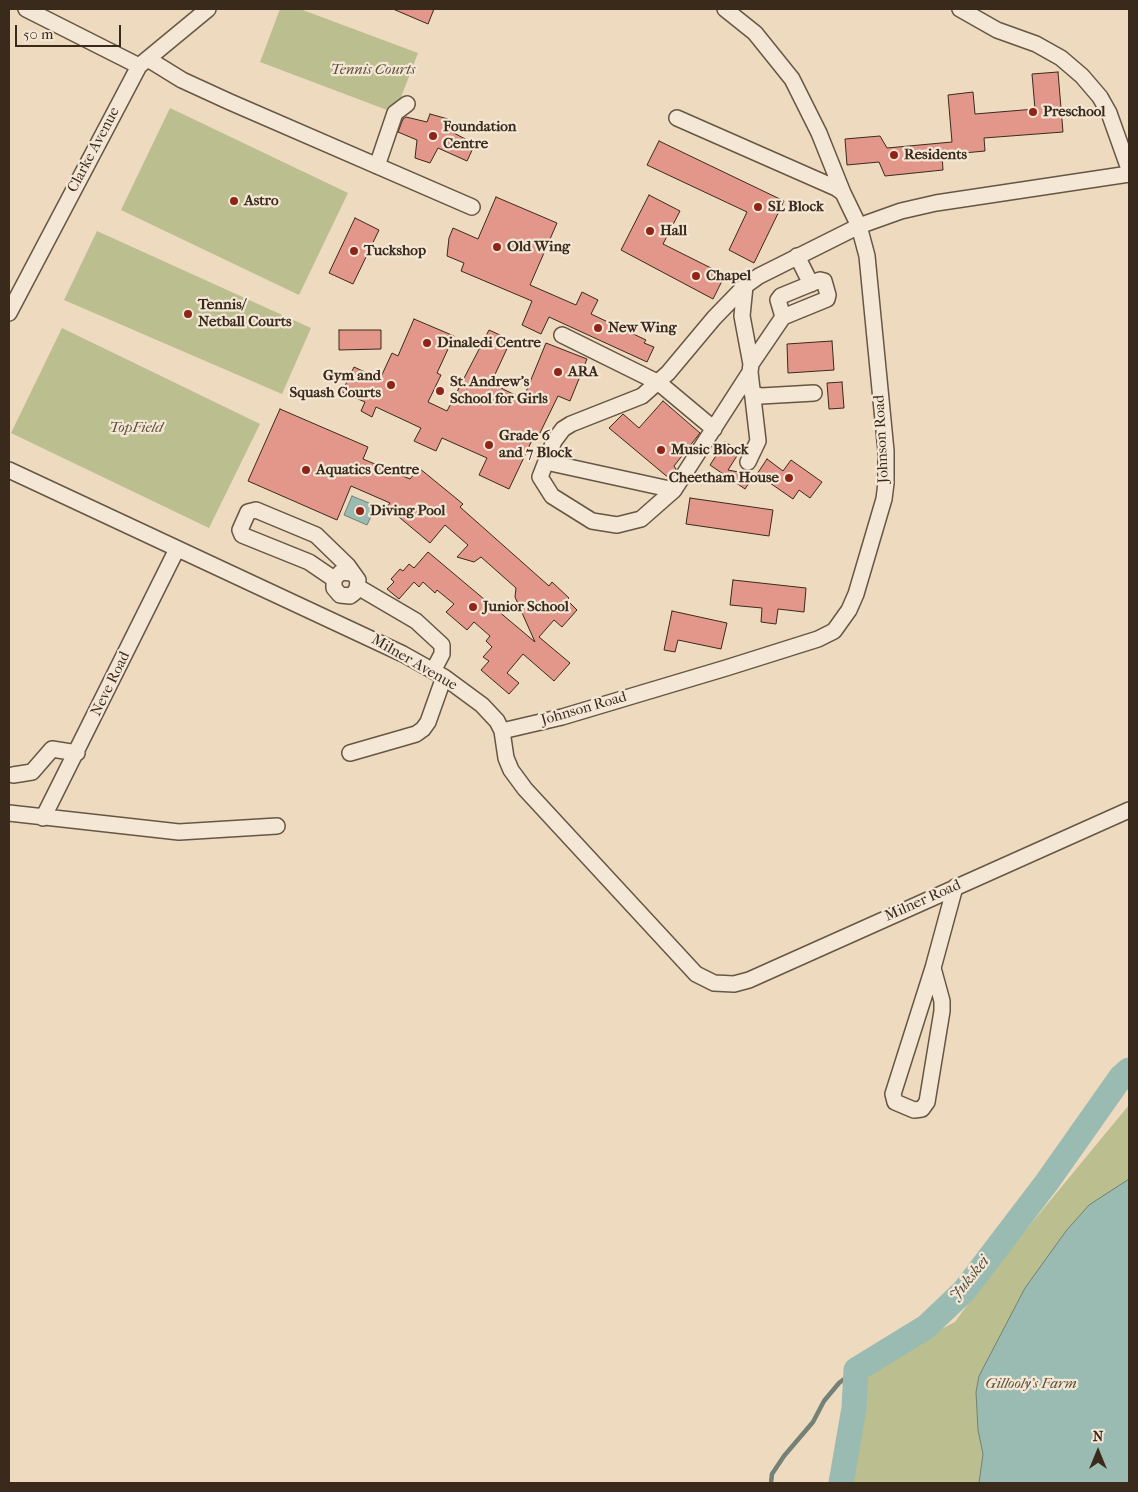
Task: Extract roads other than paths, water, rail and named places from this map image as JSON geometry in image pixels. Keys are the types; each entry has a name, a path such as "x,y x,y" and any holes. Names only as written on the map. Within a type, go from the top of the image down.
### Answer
{"street":[{"path":"26,9 198,87 472,207"},
{"name":"Clarke Avenue","path":"9,313 144,62 208,9"},
{"name":"Johnson Road","path":"502,731 562,717 802,644 834,631 842,622 856,594 884,499 886,483 886,451 867,256 859,226 843,193 819,134 792,79 755,33 725,9"},
{"path":"960,9 997,30 1036,44 1061,58 1082,76 1100,97 1109,113 1129,168"},
{"path":"378,166 395,113 407,104"},
{"path":"677,118 836,188 843,193"},
{"path":"783,317 779,297 817,282 826,284 827,299 783,317 750,368 714,430 674,490 641,519 617,525 592,521 552,496 540,477 554,441 563,429 571,424 642,396 659,383 745,286 797,256 859,226 901,211 936,203 1129,174"},
{"path":"797,256 817,282"},
{"path":"745,286 742,316 758,441 748,462"},
{"path":"562,335 659,383 714,430"},
{"path":"752,393 761,396 814,393"},
{"path":"546,462 674,490"},
{"name":"Milner Avenue","path":"9,470 404,654 438,674 491,713 502,731 506,758 511,770 525,789 696,974 714,983"},
{"path":"256,510 313,533 348,566 358,580 355,590 345,596 335,586 309,562 242,534 240,530 248,512 256,510"},
{"name":"Neve Road","path":"43,818 177,549"},
{"path":"321,616 342,572 351,572"},
{"path":"350,753 416,734 423,729 428,722 443,650 355,590"},
{"path":"13,775 32,772 52,749 77,753"},
{"name":"Milner Road","path":"714,983 734,984 749,980 1129,810"},
{"path":"9,813 179,832 277,826"},
{"path":"934,968 942,1001 942,1011 927,1102 922,1109 914,1110 894,1102 893,1094 934,968 955,887"}],"water":[{"name":"Diving Pool","path":"352,496 376,506 367,525 344,515"},
{"path":"1129,1179 1129,1483 979,1483 983,1454 978,1430 976,1392 979,1376 1025,1288 1066,1231 1089,1205"}],"waterway":[{"name":"Jukskei","path":"841,1483 854,1408 856,1370 926,1327 964,1291 1047,1182 1121,1077 1129,1070"},
{"path":"771,1483 772,1474 784,1456 813,1422 824,1401 839,1383 856,1370"}],"place":[{"name":"Preschool","path":"1033,112"},
{"name":"Foundation Centre","path":"433,136"},
{"name":"Residents","path":"894,155"},
{"name":"Astro","path":"234,201"},
{"name":"SL Block","path":"758,207"},
{"name":"Hall","path":"650,231"},
{"name":"Old Wing","path":"497,247"},
{"name":"Tuckshop","path":"354,251"},
{"name":"Chapel","path":"696,276"},
{"name":"Tennis/ Netball Courts","path":"188,314"},
{"name":"New Wing","path":"598,328"},
{"name":"Dinaledi Centre","path":"427,343"},
{"name":"ARA","path":"558,372"},
{"name":"Gym and Squash Courts","path":"391,385"},
{"name":"St. Andrew's School for Girls","path":"440,391"},
{"name":"Grade 6 and 7 Block","path":"489,445"},
{"name":"Music Block","path":"661,450"},
{"name":"Aquatics Centre","path":"306,470"},
{"name":"Cheetham House","path":"789,478"},
{"name":"Diving Pool","path":"360,511"},
{"name":"Junior School","path":"473,607"}],"park label":[{"name":"Tennis Courts","path":"373,70"},
{"name":"TopField","path":"136,428"},
{"name":"Gillooly's Farm","path":"1031,1384"}]}
